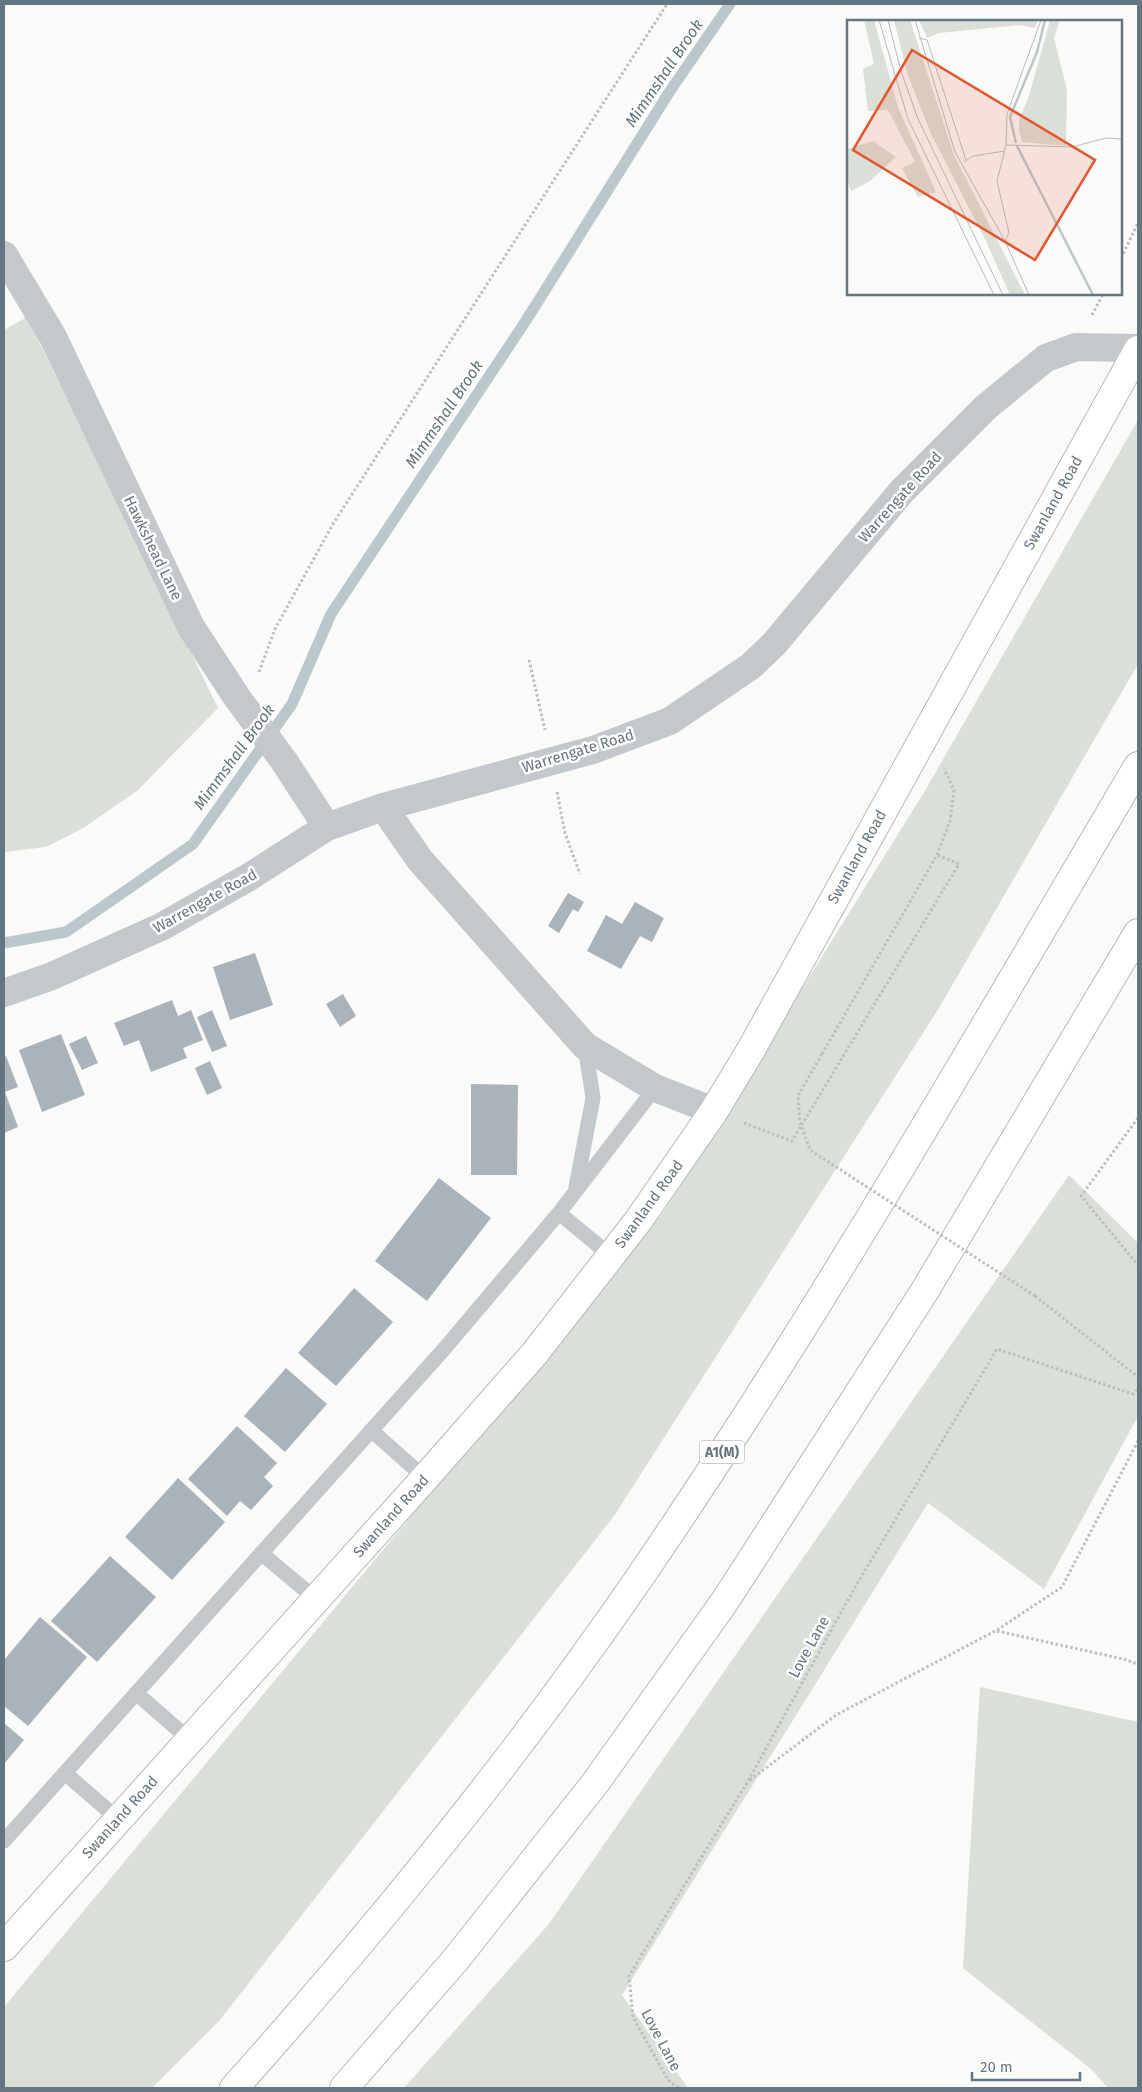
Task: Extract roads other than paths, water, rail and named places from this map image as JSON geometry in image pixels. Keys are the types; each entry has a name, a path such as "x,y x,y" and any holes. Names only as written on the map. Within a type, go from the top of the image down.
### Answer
{"main road":[{"name":"Swanland Road","path":"4,1947 535,1353 638,1221 714,1111 752,1048 1138,349"},
{"name":"A1(M)","path":"234,2088 337,1971 460,1821 552,1700 640,1577 801,1331 1138,766"},
{"path":"344,2088 457,1958 596,1782 725,1601 924,1292 1138,933"}],"street":[{"name":"Hawkshead Lane","path":"4,255 53,337 191,627 238,699 284,761 327,827"},
{"name":"Warrengate Road","path":"4,993 52,976 163,926 250,877 327,827 383,807 593,750 670,721 751,666 774,644 902,491 986,406 1046,358 1076,347 1138,349"},
{"path":"383,807 420,860 585,1046 655,1088 714,1111"}],"lane":[{"path":"576,1191 593,1098 585,1046"},
{"path":"4,1841 444,1348 559,1213 655,1088"},
{"path":"559,1213 611,1256"},
{"path":"372,1430 425,1478"},
{"path":"262,1553 316,1599"},
{"path":"136,1693 190,1740"},
{"path":"65,1773 118,1819"}],"waterway":[{"name":"Mimmshall Brook","path":"4,943 66,932 193,844 292,704 331,614 527,319 670,91 730,4"}]}
